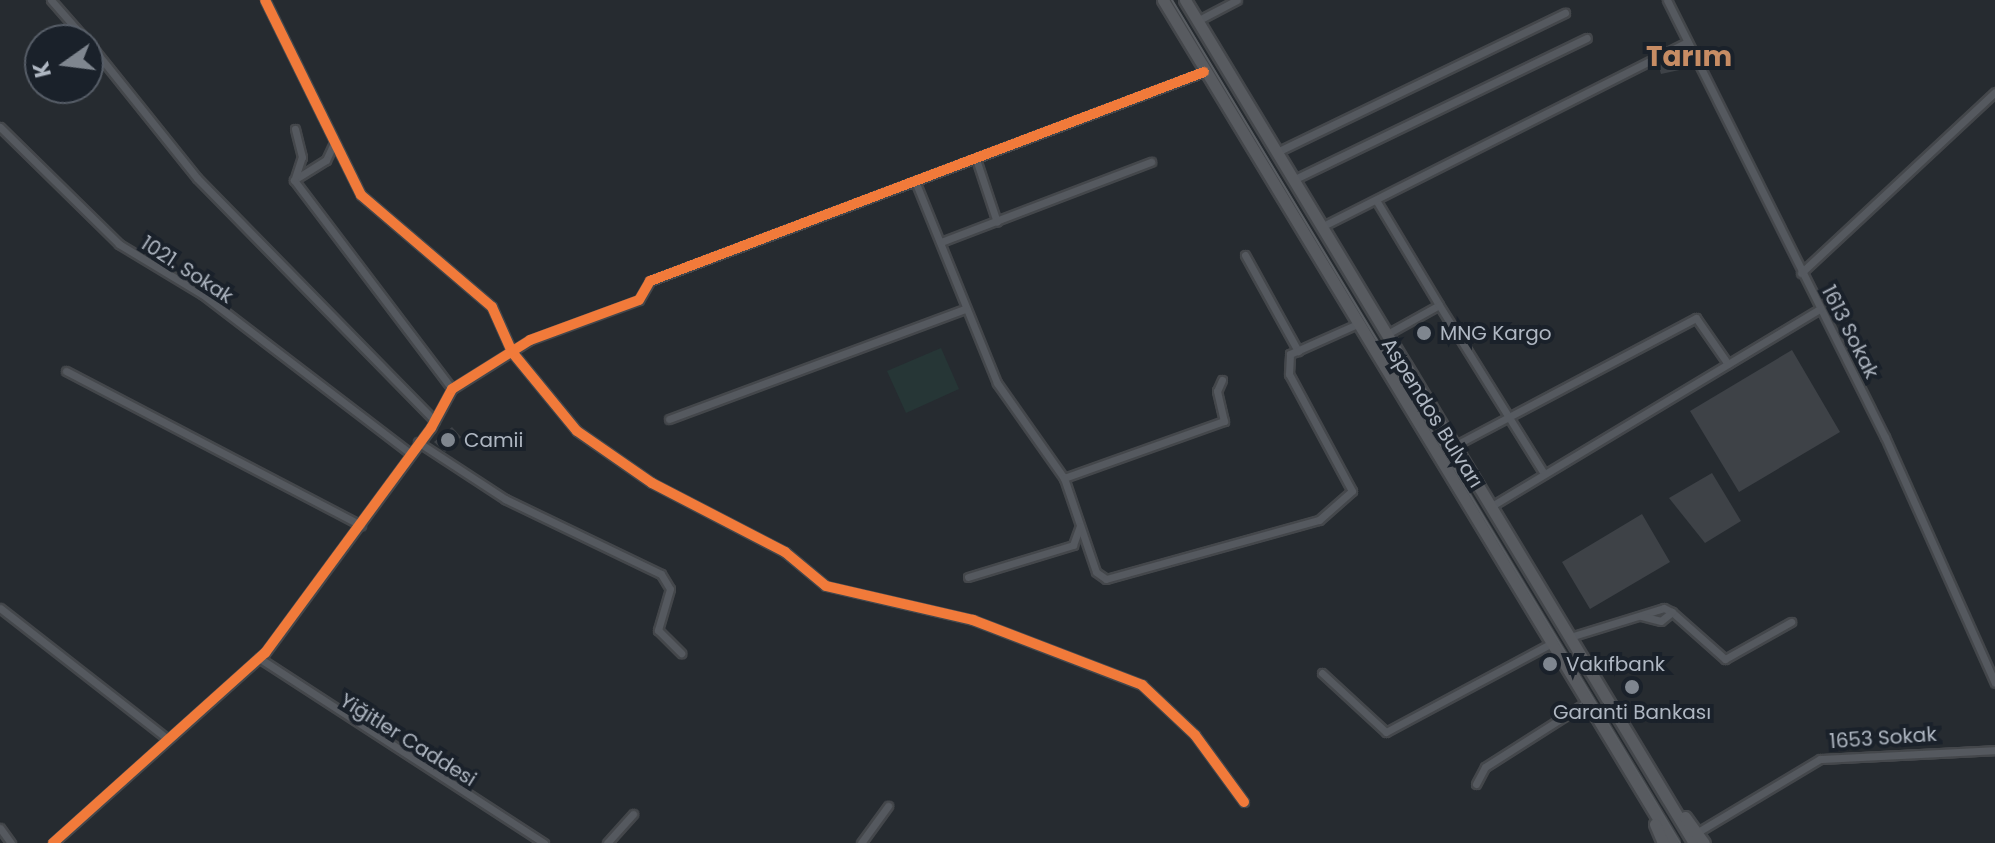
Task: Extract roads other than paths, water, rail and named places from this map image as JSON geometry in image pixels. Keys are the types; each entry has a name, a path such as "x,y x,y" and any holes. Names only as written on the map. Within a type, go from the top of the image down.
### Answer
{"main road":[{"name":"Aspendos Bulvarı","path":"1163,0 1355,325 1673,843"},
{"name":"Aspendos Bulvarı","path":"1185,0 1325,225 1490,507 1656,778 1699,839"},
{"path":"1641,790 1663,843"}],"street":[{"path":"51,0 72,24"},
{"path":"265,0 334,143 378,213 492,307 512,352 590,441 785,552 826,586 993,627 1105,666 1152,691 1244,802"},
{"path":"1197,21 1237,0"},
{"name":"1613 Sokak","path":"1667,0 1820,309 1995,683"},
{"path":"1277,152 1565,13"},
{"path":"1295,179 1587,38"},
{"path":"1325,225 1687,42"},
{"path":"104,62 197,178 435,421"},
{"path":"53,843 164,736 259,658 361,525 409,452 435,421 452,389 512,352 639,300 650,281 1204,72"},
{"path":"1801,273 1995,92"},
{"name":"1021. Sokak","path":"0,127 119,244 202,294 409,452"},
{"path":"294,180 302,157 295,129"},
{"path":"294,180 326,160 334,143"},
{"path":"976,159 997,222"},
{"path":"941,242 1151,162"},
{"path":"294,180 452,389"},
{"path":"915,181 997,383 1064,478 1096,572 1106,579 1319,520 1352,491 1289,374 1290,354 1355,325"},
{"path":"1376,200 1544,474"},
{"path":"1245,255 1298,351"},
{"path":"1389,333 1439,305"},
{"path":"669,419 965,309"},
{"path":"1490,507 1820,309"},
{"path":"1454,446 1696,318 1728,364"},
{"path":"66,371 361,525"},
{"path":"1064,478 1224,421 1217,391 1222,380"},
{"path":"418,442 505,499 661,574 670,589 658,630 681,653"},
{"path":"968,577 1073,545 1080,526"},
{"path":"0,608 164,736"},
{"path":"1570,637 1641,616 1661,621 1672,612 1725,659 1791,622"},
{"path":"1322,673 1386,732 1552,643"},
{"name":"Yiğitler Caddesi","path":"259,658 544,843"},
{"path":"1476,784 1485,767 1587,702"},
{"name":"1653 Sokak","path":"1699,839 1820,759 1995,750"},
{"path":"861,843 888,806"},
{"path":"607,843 633,814"},
{"path":"0,828 11,843"}],"tram line":[{"path":"1172,0 1680,843"}],"place":[{"name":"MNG Kargo","path":"1424,333"},
{"name":"Camii","path":"448,440"},
{"name":"Vakıfbank","path":"1550,664"},
{"name":"Garanti Bankası","path":"1632,687"}],"district":[{"name":"Tarım","path":"1689,57"}]}
